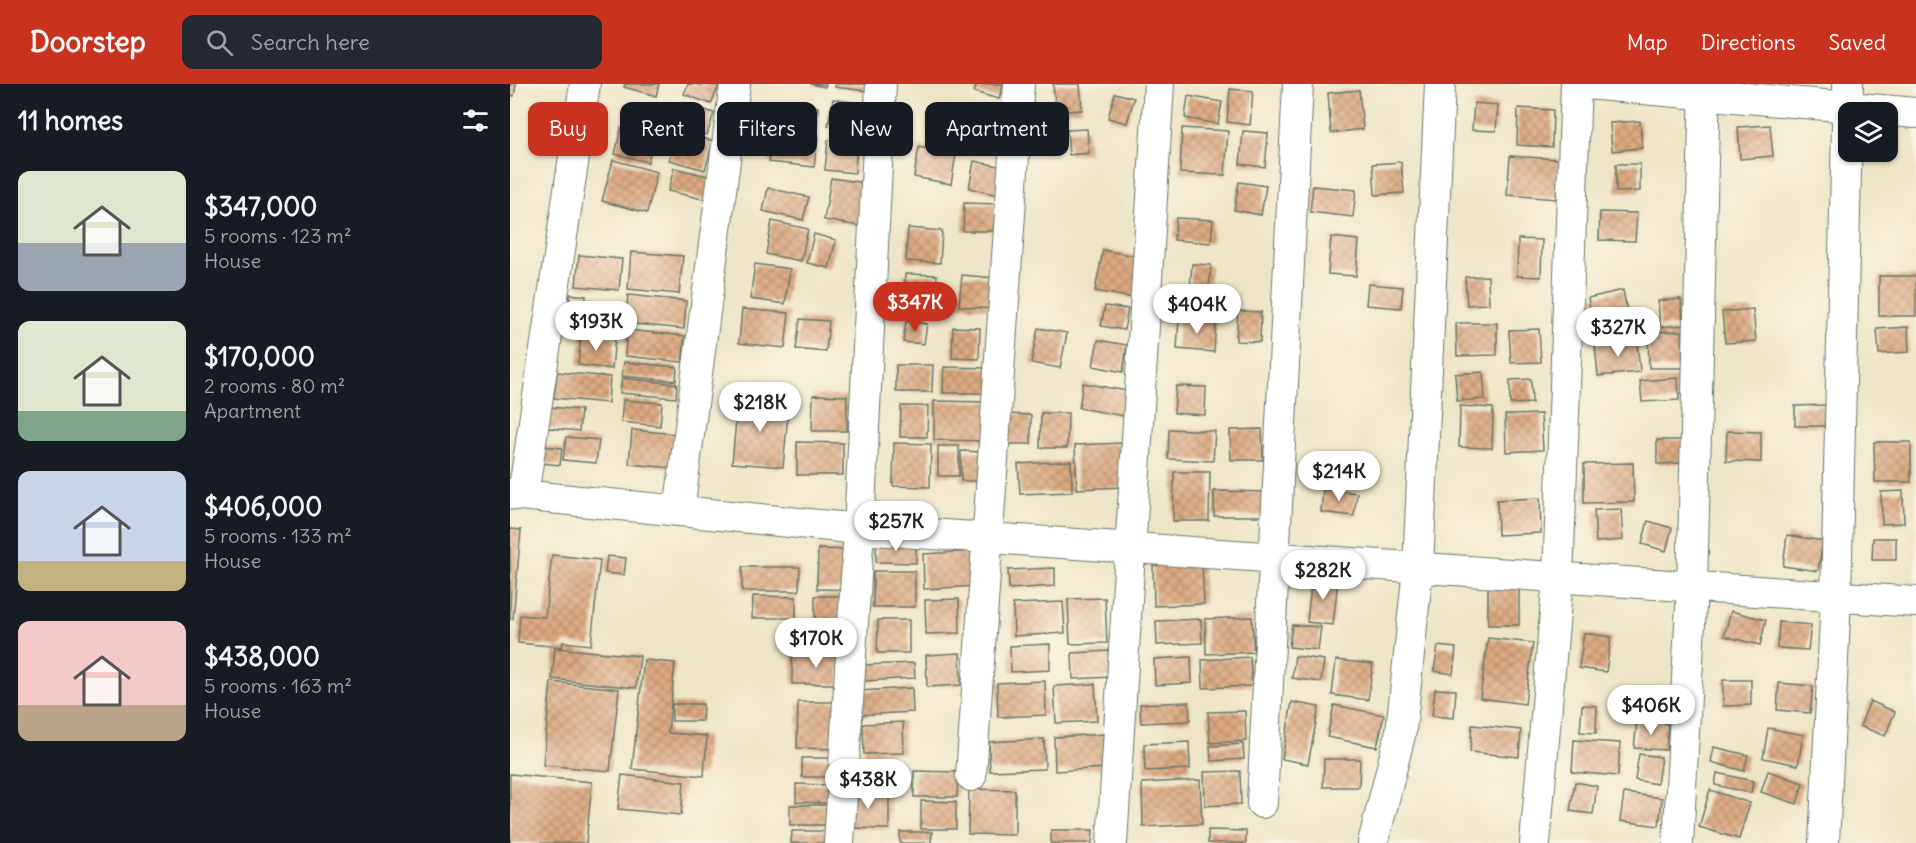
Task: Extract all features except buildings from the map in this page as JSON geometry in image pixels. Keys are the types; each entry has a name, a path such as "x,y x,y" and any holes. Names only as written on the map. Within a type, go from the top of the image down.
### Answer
{"street":[{"path":"585,84 517,494 859,530 1916,602"},
{"path":"679,511 735,84"},
{"path":"839,843 859,530 880,84"},
{"path":"971,776 1019,84"},
{"path":"1112,843 1159,84"},
{"path":"1262,803 1298,84"},
{"path":"1373,843 1401,731 1418,568 1440,84"},
{"path":"1535,843 1558,578 1576,84"},
{"path":"1586,84 1847,96 1916,113"},
{"path":"1678,843 1692,587 1705,89"},
{"path":"1824,843 1836,597 1847,96"}]}
